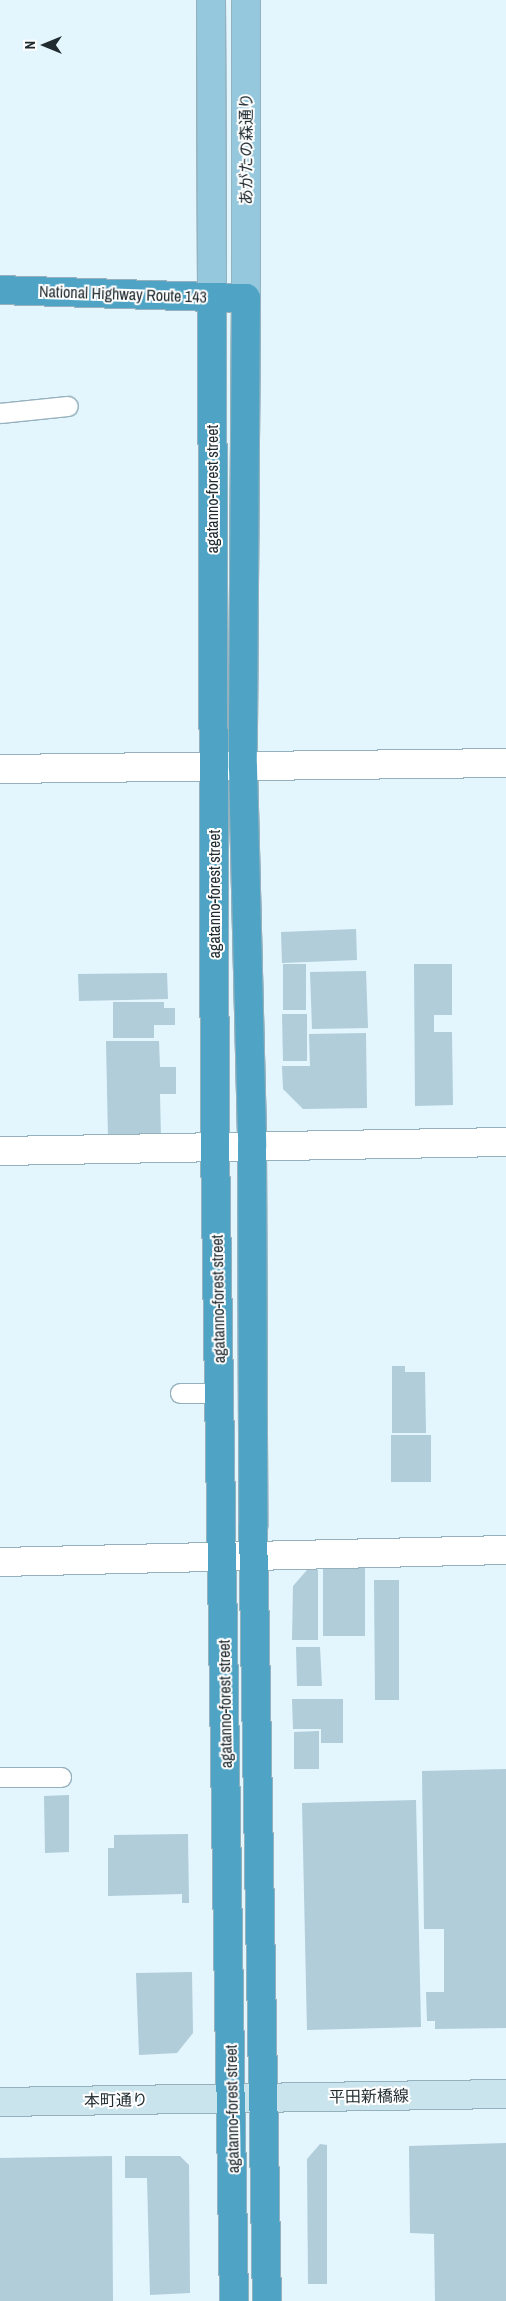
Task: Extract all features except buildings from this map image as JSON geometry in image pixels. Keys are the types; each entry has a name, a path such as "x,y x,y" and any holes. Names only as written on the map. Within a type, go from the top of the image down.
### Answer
{"highway":[{"name":"National Highway Route 143","path":"0,290 246,298"},
{"name":"agatanno-forest street","path":"212,298 215,1146 234,2301"},
{"name":"agatanno-forest street","path":"246,298 243,767 252,1146 254,1555 267,2301"}],"main road":[{"path":"211,0 212,298"},
{"name":"あがたの森通り","path":"246,0 246,298"},
{"name":"平田新橋線","path":"231,2098 506,2094"},
{"name":"本町通り","path":"0,2102 231,2098"}],"street":[{"path":"0,769 506,763"},
{"path":"0,1151 506,1142"},
{"path":"5,1559 254,1555 352,1547 506,1550"}],"lane":[{"path":"0,413 68,406"},
{"path":"180,1393 220,1393"},
{"path":"0,1777 61,1777"}]}
